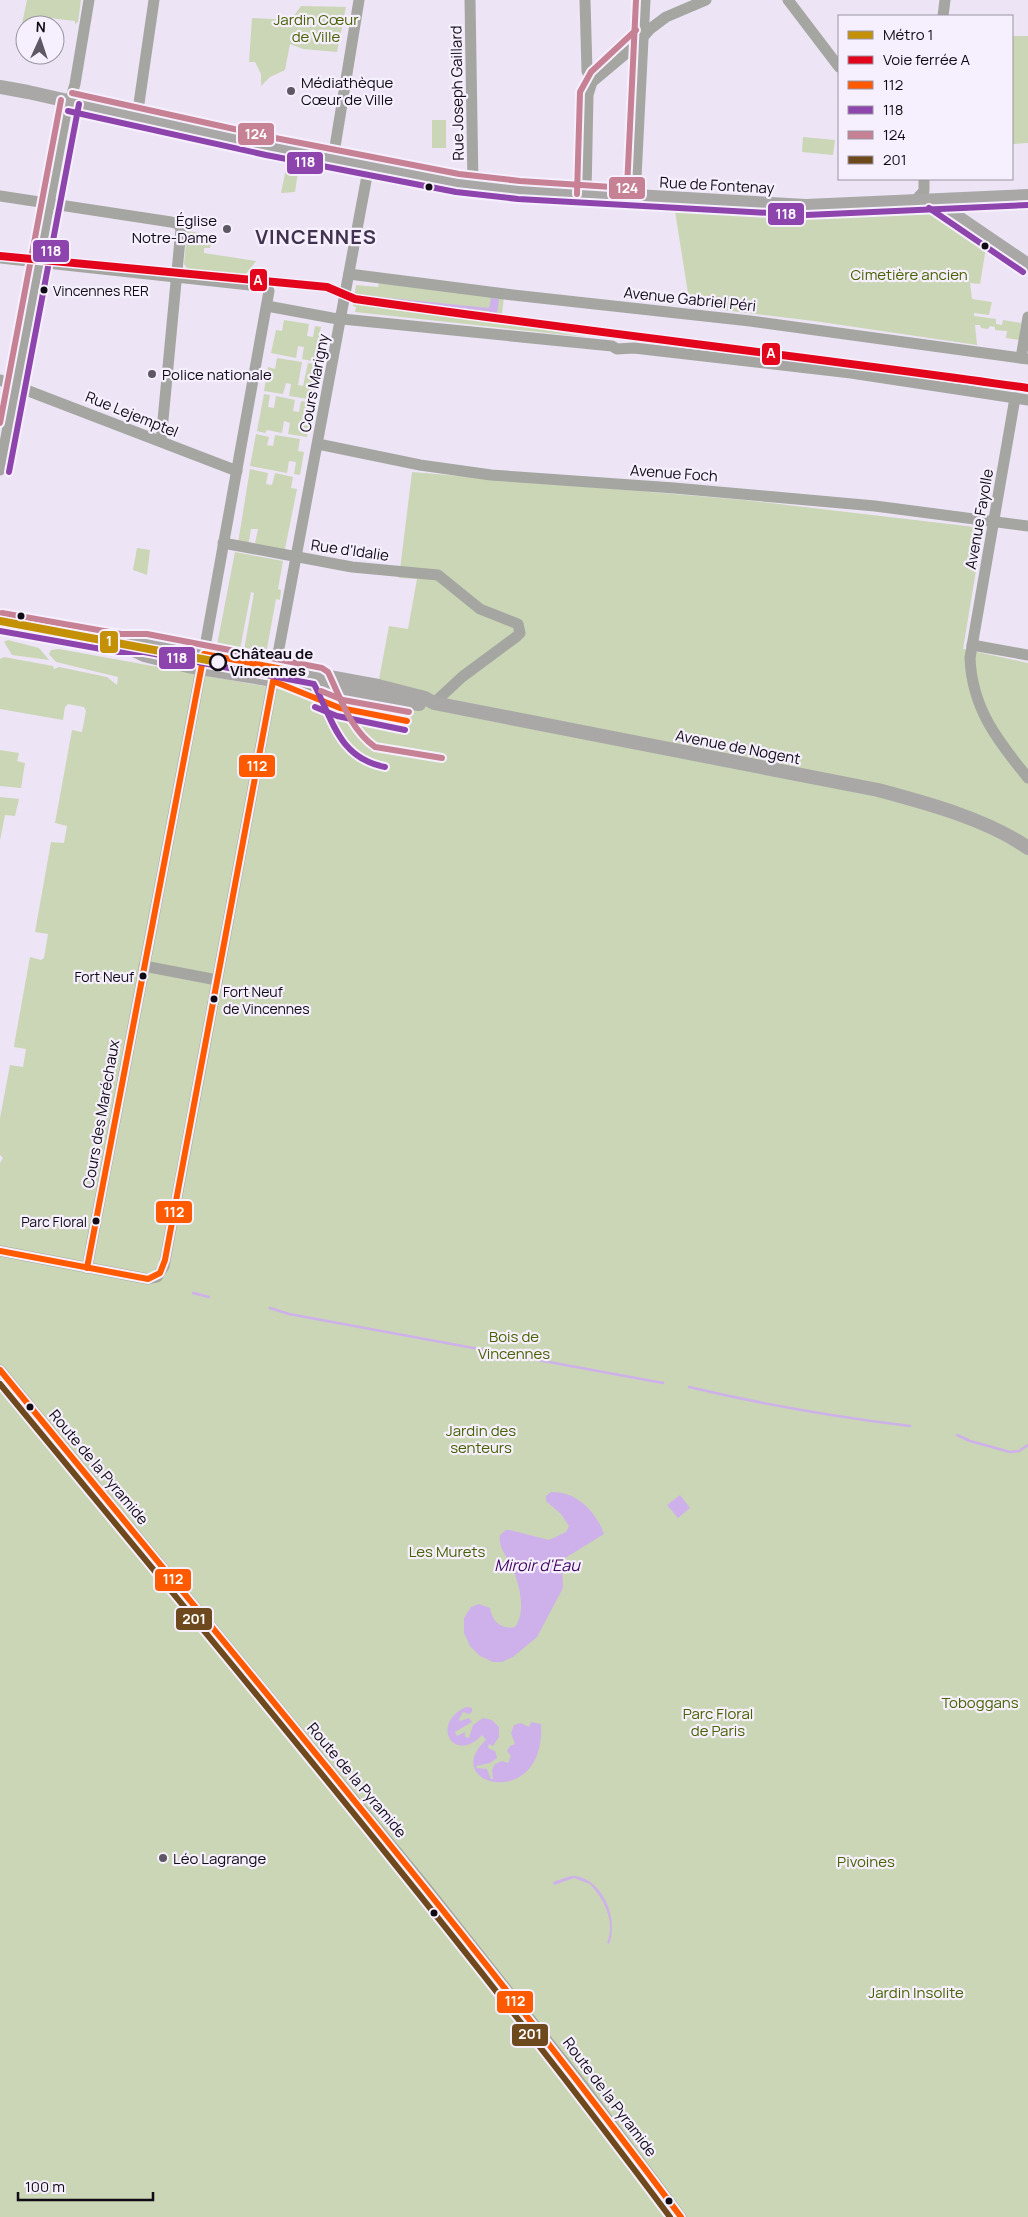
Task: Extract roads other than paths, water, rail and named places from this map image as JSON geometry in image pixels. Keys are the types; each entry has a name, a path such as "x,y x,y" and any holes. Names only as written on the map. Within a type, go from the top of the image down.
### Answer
{"main road":[{"name":"Rue de Fontenay","path":"0,87 333,159 473,185 586,194 806,206 1028,196"},
{"path":"934,201 1028,265"},
{"path":"0,622 120,643 144,643 204,654 274,679"},
{"path":"120,643 144,654 200,671 274,679"},
{"name":"Avenue de Nogent","path":"274,679 378,686 425,698 434,703 524,723 878,790 924,803 974,821 1010,837 1028,848"}],"street":[{"path":"0,470 49,203 90,0"},
{"path":"137,118 154,0"},
{"path":"333,159 359,0"},
{"name":"Rue Joseph Gaillard","path":"470,0 473,185"},
{"path":"585,0 587,71 592,82"},
{"path":"635,197 645,0"},
{"path":"586,194 588,95 592,82 666,17 706,0"},
{"path":"788,0 838,66"},
{"path":"943,15 944,0"},
{"path":"369,165 348,274 342,319 612,346 617,349 634,348 711,356 851,373 1028,400"},
{"path":"914,202 924,191 925,180"},
{"path":"926,180 933,192 934,201"},
{"path":"0,196 178,224 181,229 160,441"},
{"path":"0,258 267,289 269,295 204,654"},
{"name":"Avenue Gabriel Péri","path":"348,274 513,295 750,321 1024,358"},
{"name":"Cours Marigny","path":"267,306 342,319 274,679"},
{"path":"1024,358 1028,317"},
{"name":"Rue Lejemptel","path":"0,380 237,471"},
{"name":"Avenue Fayolle","path":"1015,398 972,646 970,675 979,708 1002,746 1028,778"},
{"name":"Avenue Foch","path":"318,444 420,465 491,475 786,497 1028,526"},
{"path":"223,543 296,558"},
{"name":"Rue d'Idalie","path":"296,558 352,567 438,575 480,609 513,621 520,628 520,633 516,637 462,677 434,703"},
{"path":"972,646 1028,656"},
{"name":"Cours des Maréchaux","path":"87,1268 204,654"},
{"path":"0,1251 148,1279 157,1277 164,1266 274,679"},
{"path":"144,966 217,980"},
{"name":"Route de la Pyramide","path":"0,1370 429,1891 559,2055 681,2217"}],"water":[{"path":"370,296 489,308 491,298 499,299 496,322 488,321 489,311 369,299"},
{"name":"Miroir d'Eau","path":"551,1492 569,1495 584,1504 596,1518 604,1534 562,1560 563,1588 537,1637 513,1657 502,1662 493,1662 480,1656 470,1646 464,1633 464,1618 471,1607 479,1604 490,1608 495,1621 501,1626 515,1627 521,1613 519,1588 511,1565 501,1547 500,1535 506,1530 510,1530 549,1540 566,1532 569,1526 561,1514 546,1501 546,1496"},
{"path":"680,1495 690,1508 678,1518 667,1505"},
{"path":"466,1707 472,1708 472,1712 469,1714 463,1712 459,1719 460,1721 469,1718 472,1722 455,1732 457,1736 465,1732 465,1737 469,1738 473,1725 483,1718 492,1720 499,1727 499,1737 493,1746 489,1744 488,1748 495,1751 497,1758 490,1763 476,1766 477,1768 487,1769 491,1779 493,1779 492,1770 495,1764 502,1761 508,1763 511,1756 507,1751 510,1746 515,1744 511,1733 514,1725 521,1723 529,1727 531,1722 541,1724 538,1752 528,1770 513,1780 497,1782 483,1778 475,1769 474,1756 486,1740 482,1735 472,1743 462,1746 455,1744 450,1739 447,1731 449,1723 455,1714"},
{"path":"571,1876 582,1878 591,1883 599,1890 605,1900 610,1911 612,1923 612,1934 609,1944 607,1943 610,1927 607,1911 600,1897 590,1884 574,1878 554,1885 553,1882"}],"waterway":[{"path":"193,1293 209,1297"},
{"path":"270,1308 289,1314 663,1383"},
{"path":"689,1387 798,1410 910,1426"},
{"path":"957,1435 970,1441 1010,1452 1019,1451 1028,1445"}],"metro line":[{"name":"1","path":"0,621 218,662"}],"rail line":[{"name":"A","path":"0,256 327,287 355,299 1028,388"}],"place":[{"name":"Médiathèque Cœur de Ville","path":"291,91"},
{"name":"Église Notre-Dame","path":"227,229"},
{"name":"Vincennes RER","path":"44,290"},
{"name":"Police nationale","path":"152,374"},
{"name":"Château de Vincennes","path":"218,662"},
{"name":"Fort Neuf","path":"143,976"},
{"name":"Fort Neuf de Vincennes","path":"214,999"},
{"name":"Parc Floral","path":"96,1221"},
{"name":"Léo Lagrange","path":"163,1858"}],"district":[{"name":"VINCENNES","path":"316,236"}],"park label":[{"name":"Jardin Cœur de Ville","path":"316,28"},
{"name":"Cimetière ancien","path":"909,274"},
{"name":"Bois de Vincennes","path":"514,1344"},
{"name":"Jardin des senteurs","path":"481,1438"},
{"name":"Les Murets","path":"447,1551"},
{"name":"Toboggans","path":"980,1702"},
{"name":"Parc Floral de Paris","path":"718,1722"},
{"name":"Pivoines","path":"866,1861"},
{"name":"Jardin Insolite","path":"916,1992"}]}
